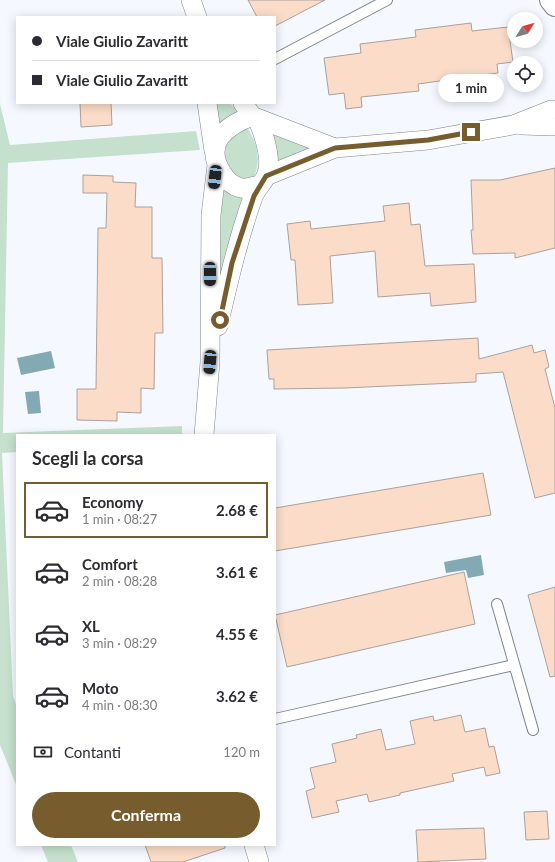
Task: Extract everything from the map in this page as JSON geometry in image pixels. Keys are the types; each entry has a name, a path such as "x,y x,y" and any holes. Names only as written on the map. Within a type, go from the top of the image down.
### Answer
{"street":[{"path":"191,0 197,16"},
{"path":"551,0 555,5"},
{"path":"207,104 215,158 227,181 242,188 335,148 428,140 553,118"},
{"path":"204,434 210,362 211,215 215,158 221,135 236,122 251,113"},
{"path":"251,113 335,148"},
{"path":"210,362 232,263 254,196 263,180 268,148 251,113"},
{"path":"254,846 259,862"}],"lane":[{"path":"276,58 387,0"},
{"path":"497,604 533,730"},
{"path":"276,719 514,665"}],"green space":[{"path":"0,104 10,145 196,131 200,150 8,163 3,433 182,426 182,434 16,434 16,452 2,453 13,696 16,704 16,785 0,745"},
{"path":"215,104 231,104 240,114 218,127"},
{"path":"248,129 256,147 258,159 254,177 242,180 227,172 224,146 236,130"},
{"path":"270,132 312,148 274,170"},
{"path":"220,186 249,194 221,283 216,269"},
{"path":"41,846 71,846 78,862 48,862"}],"water":[{"path":"51,351 55,368 21,375 17,358"},
{"path":"39,391 41,413 28,414 25,392"},
{"path":"481,555 484,575 468,578 466,570 446,573 444,562"}],"building":[{"path":"248,0 325,0 276,25 276,16 256,16"},
{"path":"471,23 472,31 507,27 507,48 511,48 512,56 507,56 507,63 497,64 498,73 418,84 419,91 361,97 362,107 346,109 344,93 329,95 324,58 361,53 360,44 416,37 415,30"},
{"path":"80,104 111,104 112,125 81,127"},
{"path":"555,168 555,248 515,258 515,253 473,254 471,230 473,230 471,180 500,180"},
{"path":"83,175 113,176 113,182 136,183 135,207 152,207 152,258 162,258 163,333 155,333 154,389 141,388 141,413 117,412 117,421 77,420 77,389 96,389 98,228 106,228 107,193 83,193"},
{"path":"409,203 411,225 420,224 425,266 474,264 476,302 431,306 430,293 378,297 375,251 330,256 333,303 298,305 295,260 291,260 287,224 310,221 311,229 385,221 383,206"},
{"path":"478,338 479,359 532,345 534,353 545,350 549,367 545,369 555,408 555,493 535,498 503,372 476,374 476,382 345,388 274,389 274,379 269,379 267,350"},
{"path":"483,473 491,515 276,551 276,508"},
{"path":"464,572 475,624 287,667 276,615"},
{"path":"555,587 555,676 550,677 528,595"},
{"path":"461,715 465,732 485,728 489,747 494,746 500,773 486,776 484,767 452,774 454,781 400,793 400,795 369,802 367,794 336,801 339,812 312,818 306,791 315,788 310,768 336,762 332,744 357,738 356,735 381,729 386,750 415,744 410,721 433,716 434,721"},
{"path":"547,811 549,839 526,840 524,812"},
{"path":"484,828 486,859 418,862 416,830"},
{"path":"145,846 225,846 225,848 183,862 151,862"}],"route":[{"path":"220,320 232,263 254,196 259,184 266,176 335,148 428,140 471,132"}]}
